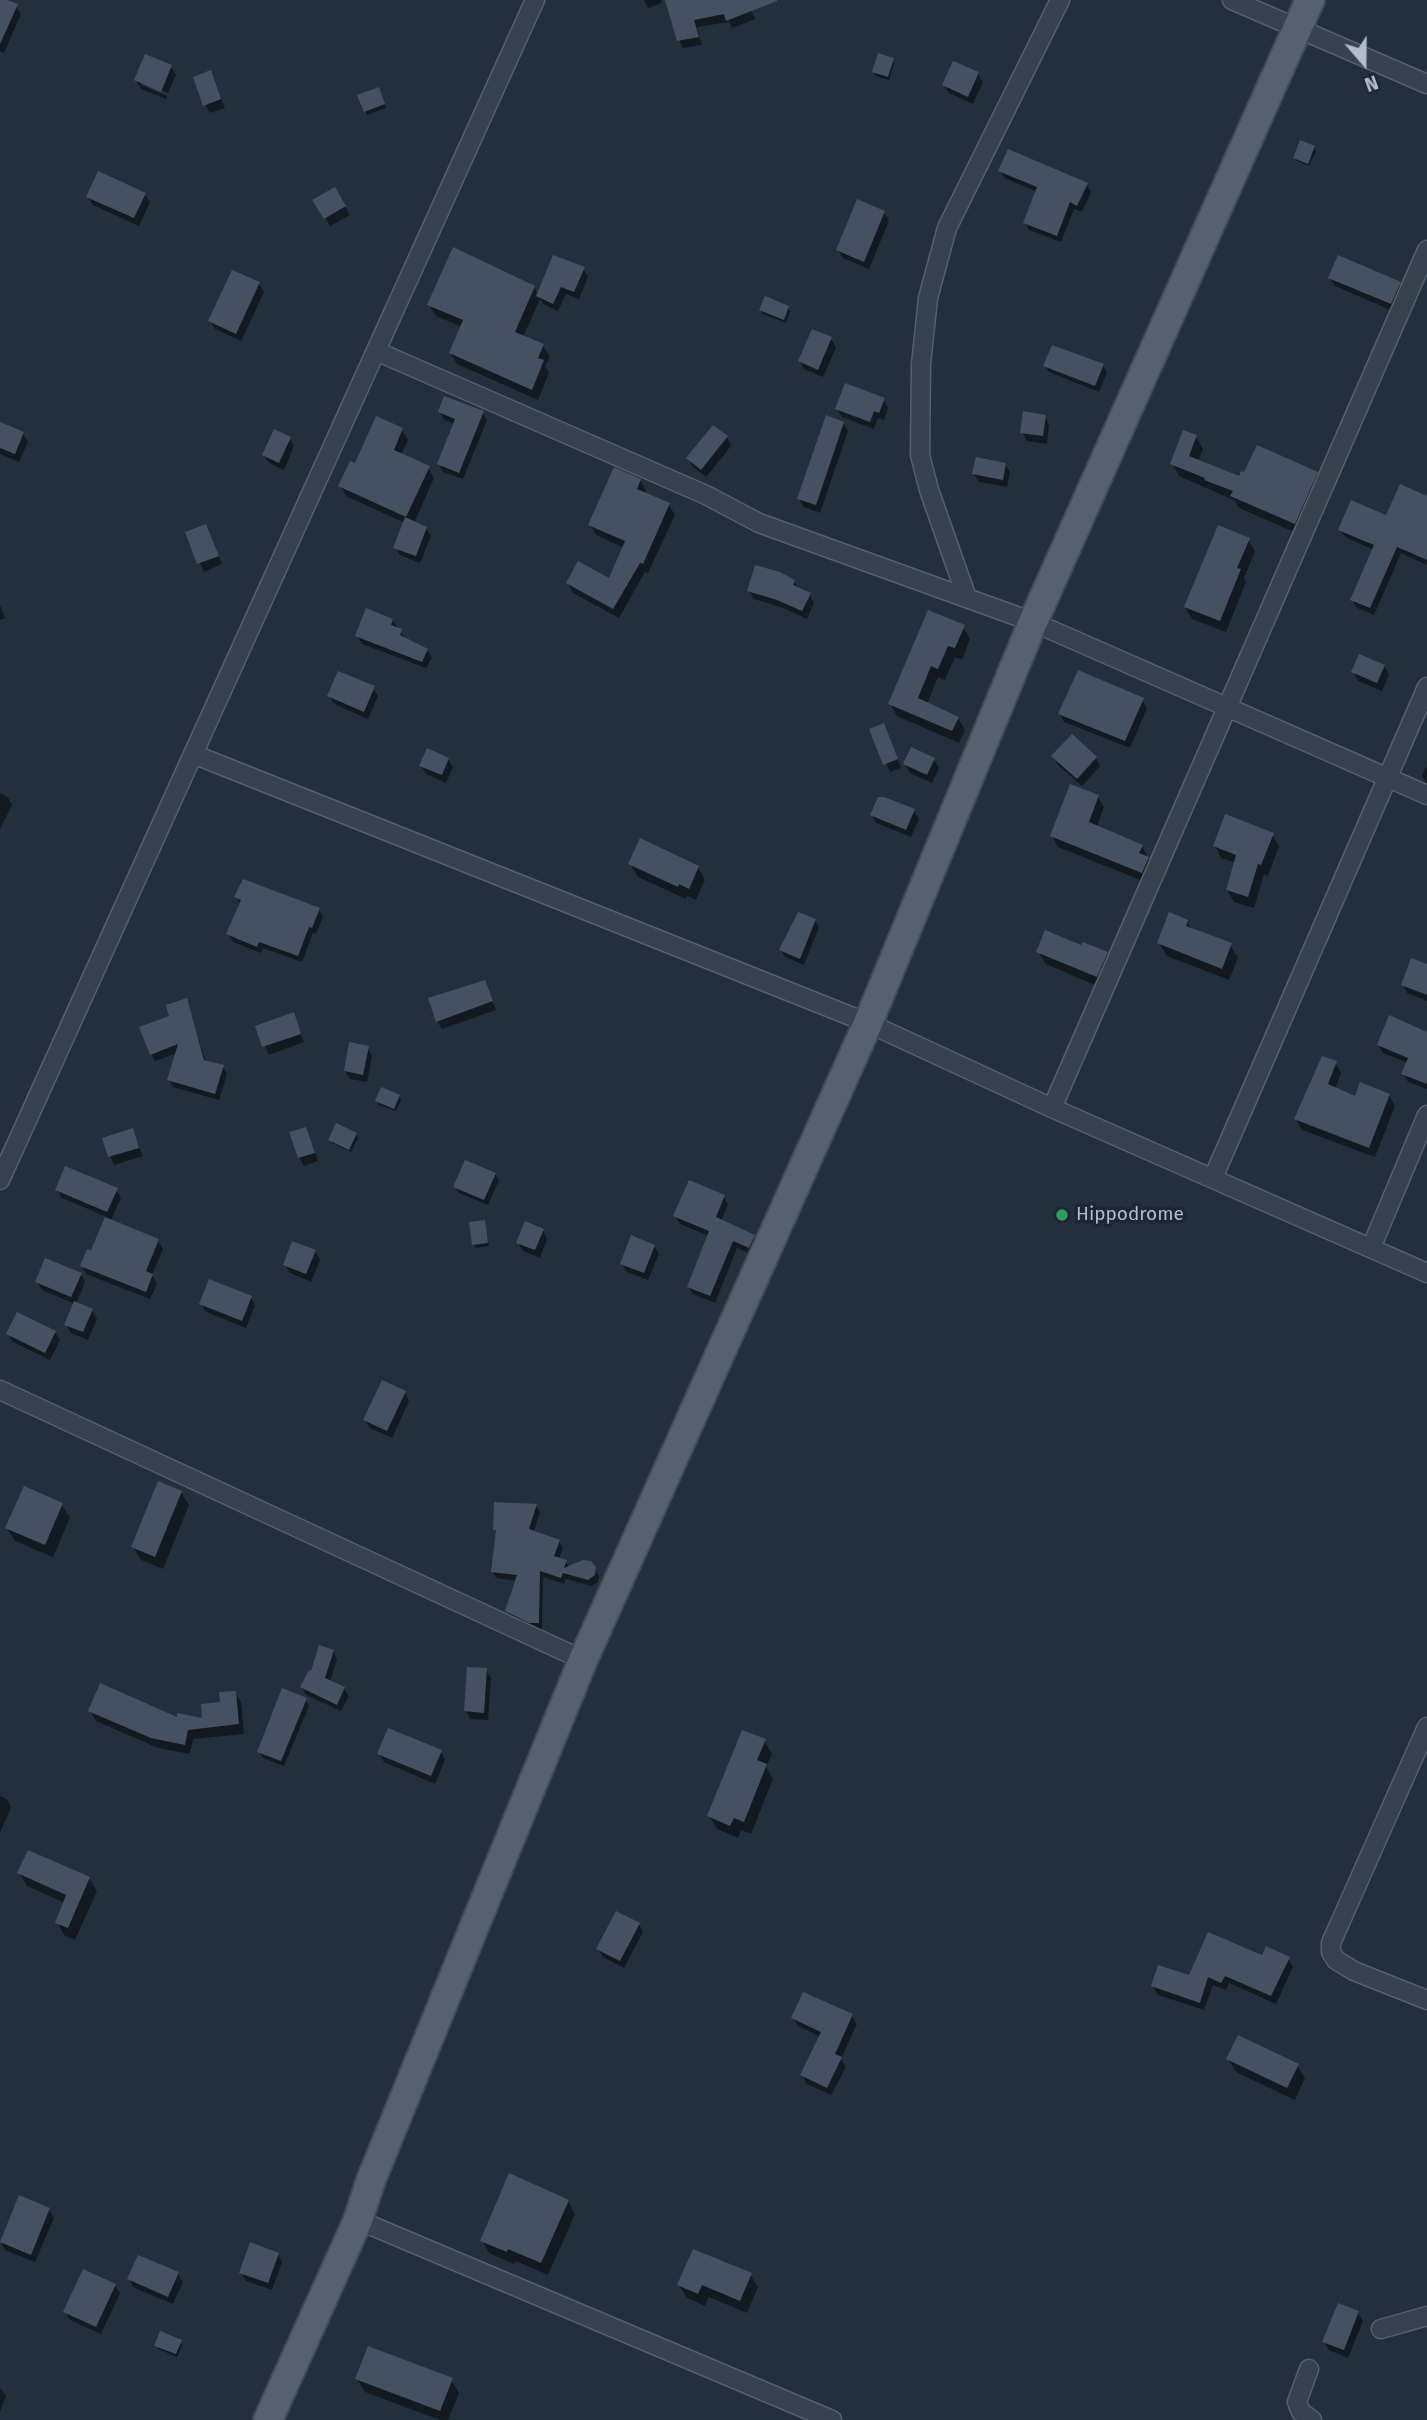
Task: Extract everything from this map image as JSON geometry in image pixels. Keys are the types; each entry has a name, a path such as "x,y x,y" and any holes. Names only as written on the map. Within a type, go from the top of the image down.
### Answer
{"main road":[{"path":"268,2420 358,2220 371,2180 583,1660 868,1023 1033,622 1310,0"}],"street":[{"path":"0,1180 535,0"},
{"path":"967,598 929,490 920,455 921,365 928,298 947,228 1060,0"},
{"path":"1232,0 1427,84"},
{"path":"1052,1108 1427,250"},
{"path":"376,351 706,495 760,523 1033,622 1427,796"},
{"path":"1213,1178 1427,687"},
{"path":"193,754 868,1023 1052,1108 1427,1273"},
{"path":"1371,1248 1427,1115"},
{"path":"0,1390 583,1660"},
{"path":"1427,1727 1332,1943 1331,1952 1336,1959 1354,1971 1427,2000"},
{"path":"358,2220 832,2420"},
{"path":"1381,2329 1427,2316"},
{"path":"1309,2369 1297,2402 1300,2412 1311,2420"}],"building":[{"path":"0,0 18,4 0,44"},
{"path":"665,0 777,1 726,21 724,14 694,20 699,37 677,41"},
{"path":"878,53 894,58 888,77 872,72"},
{"path":"145,54 172,65 161,92 134,80"},
{"path":"953,61 979,72 968,97 942,85"},
{"path":"211,70 221,99 203,106 193,77"},
{"path":"379,87 385,104 364,112 357,95"},
{"path":"1300,140 1315,146 1308,164 1293,158"},
{"path":"1008,149 1088,183 1077,206 1070,202 1057,236 1023,223 1037,187 998,171"},
{"path":"98,171 146,193 134,218 86,197"},
{"path":"335,187 346,206 324,219 312,200"},
{"path":"857,199 885,211 864,262 836,250"},
{"path":"453,247 535,286 515,332 544,344 538,358 544,360 532,390 449,353 463,320 427,305"},
{"path":"553,255 585,267 574,292 561,287 553,304 536,296"},
{"path":"1338,255 1401,282 1391,304 1328,278"},
{"path":"232,270 260,282 236,334 208,321"},
{"path":"765,296 789,306 784,320 759,310"},
{"path":"812,329 832,337 818,370 798,361"},
{"path":"1052,345 1104,364 1095,386 1043,366"},
{"path":"845,383 885,398 879,413 874,411 870,422 835,409"},
{"path":"444,396 484,411 459,473 437,464 455,419 438,412"},
{"path":"1023,411 1046,415 1043,436 1020,433"},
{"path":"826,415 844,422 816,505 797,499"},
{"path":"376,416 403,428 394,450 430,466 406,517 338,486 350,461 355,463"},
{"path":"0,422 24,432 15,454 0,448"},
{"path":"713,425 728,436 701,470 686,458"},
{"path":"274,429 291,437 279,463 262,455"},
{"path":"1183,430 1197,435 1189,456 1239,476 1241,471 1244,472 1257,445 1318,472 1295,524 1230,496 1233,491 1170,464"},
{"path":"976,457 1006,463 1003,480 972,474"},
{"path":"614,467 641,479 637,489 670,503 643,564 640,563 613,609 566,583 578,561 609,578 625,541 588,525"},
{"path":"1400,484 1427,496 1427,560 1397,547 1370,608 1350,600 1374,545 1338,530 1351,500 1386,515"},
{"path":"405,517 427,527 416,556 393,548"},
{"path":"206,524 219,556 197,564 185,532"},
{"path":"1218,525 1250,538 1220,621 1184,607"},
{"path":"755,565 780,572 795,580 793,585 811,593 802,611 747,591"},
{"path":"366,608 393,619 391,625 402,629 400,635 428,649 422,662 355,636"},
{"path":"928,610 965,625 955,648 948,646 938,669 931,666 918,698 959,717 952,731 888,704"},
{"path":"1359,654 1385,665 1377,683 1351,672"},
{"path":"1078,670 1144,698 1125,741 1058,714"},
{"path":"338,671 375,686 364,712 327,696"},
{"path":"884,723 898,759 883,765 869,729"},
{"path":"1072,734 1097,757 1077,779 1051,756"},
{"path":"911,747 935,758 927,775 903,764"},
{"path":"427,748 449,758 442,775 419,766"},
{"path":"1070,784 1099,795 1089,822 1143,845 1139,853 1149,857 1142,873 1050,836"},
{"path":"878,797 915,809 906,830 870,815"},
{"path":"1225,814 1274,833 1261,865 1258,864 1248,897 1226,890 1236,855 1213,846"},
{"path":"640,838 699,866 689,889 679,884 678,887 628,864"},
{"path":"243,879 320,908 298,956 259,942 257,947 226,934 241,900 234,897"},
{"path":"798,912 816,919 800,959 779,950"},
{"path":"1169,912 1188,920 1186,926 1232,943 1222,969 1157,943"},
{"path":"1045,930 1081,945 1083,942 1108,952 1097,977 1036,952"},
{"path":"1411,958 1427,964 1427,995 1401,985"},
{"path":"485,980 493,1001 436,1022 428,998"},
{"path":"187,998 204,1060 224,1065 215,1094 167,1080 178,1044 150,1055 139,1027 169,1016 166,1005"},
{"path":"294,1012 301,1034 262,1047 255,1026"},
{"path":"1389,1015 1427,1032 1427,1084 1401,1074 1408,1058 1377,1045"},
{"path":"349,1042 369,1046 363,1075 344,1071"},
{"path":"1322,1056 1337,1061 1328,1084 1355,1096 1360,1082 1390,1094 1369,1148 1294,1119"},
{"path":"381,1087 400,1095 394,1109 375,1101"},
{"path":"336,1123 357,1133 349,1150 328,1140"},
{"path":"306,1127 315,1153 298,1158 289,1132"},
{"path":"133,1128 139,1148 108,1157 102,1138"},
{"path":"465,1160 496,1173 484,1200 453,1187"},
{"path":"65,1166 118,1188 107,1212 55,1190"},
{"path":"689,1180 725,1195 716,1217 755,1235 749,1248 733,1241 710,1296 687,1287 709,1231 673,1216"},
{"path":"105,1217 159,1239 146,1271 153,1274 146,1292 80,1266 87,1249 91,1250"},
{"path":"485,1220 488,1243 472,1245 469,1222"},
{"path":"525,1221 544,1229 535,1250 516,1243"},
{"path":"631,1235 655,1245 644,1273 620,1264"},
{"path":"292,1241 316,1250 306,1274 283,1265"},
{"path":"45,1258 82,1273 71,1297 35,1282"},
{"path":"209,1279 252,1296 242,1321 199,1304"},
{"path":"74,1301 93,1309 83,1332 64,1325"},
{"path":"17,1312 56,1331 45,1353 6,1334"},
{"path":"382,1380 406,1391 387,1431 363,1420"},
{"path":"158,1481 182,1491 155,1557 131,1547"},
{"path":"24,1486 63,1503 45,1545 5,1528"},
{"path":"494,1502 537,1504 529,1529 560,1540 554,1556 567,1560 564,1568 583,1560 591,1561 596,1567 595,1575 588,1580 563,1573 561,1578 540,1571 539,1623 529,1623 505,1611 517,1575 491,1572 496,1530 493,1530"},
{"path":"319,1645 334,1650 325,1678 345,1687 337,1705 300,1687 309,1670 311,1671"},
{"path":"467,1667 487,1668 484,1713 464,1711"},
{"path":"100,1683 177,1717 177,1713 202,1718 201,1704 220,1702 219,1692 236,1691 239,1724 188,1730 185,1745 151,1738 88,1711"},
{"path":"282,1688 307,1698 281,1761 257,1752"},
{"path":"388,1728 442,1750 431,1776 377,1754"},
{"path":"742,1730 766,1739 757,1760 767,1764 744,1822 734,1818 730,1826 707,1816"},
{"path":"28,1850 90,1877 68,1928 55,1923 66,1895 17,1873"},
{"path":"616,1911 640,1923 620,1961 596,1949"},
{"path":"1208,1932 1262,1955 1266,1946 1290,1957 1271,1996 1225,1976 1221,1983 1208,1977 1200,2003 1151,1986 1158,1965 1189,1975"},
{"path":"803,1992 853,2014 835,2054 842,2057 827,2088 800,2075 821,2032 791,2018"},
{"path":"1238,2035 1299,2064 1287,2088 1226,2059"},
{"path":"509,2173 569,2200 541,2263 480,2241"},
{"path":"19,2195 50,2208 31,2255 0,2242"},
{"path":"250,2242 279,2253 268,2283 239,2273"},
{"path":"693,2249 752,2273 740,2301 702,2285 698,2294 677,2285"},
{"path":"138,2255 179,2272 168,2297 127,2279"},
{"path":"83,2269 116,2284 96,2327 63,2312"},
{"path":"1338,2303 1359,2311 1344,2350 1322,2342"},
{"path":"160,2331 182,2340 176,2354 154,2346"},
{"path":"368,2346 453,2378 440,2411 355,2379"}],"place":[{"name":"Hippodrome","path":"1062,1215"}]}
